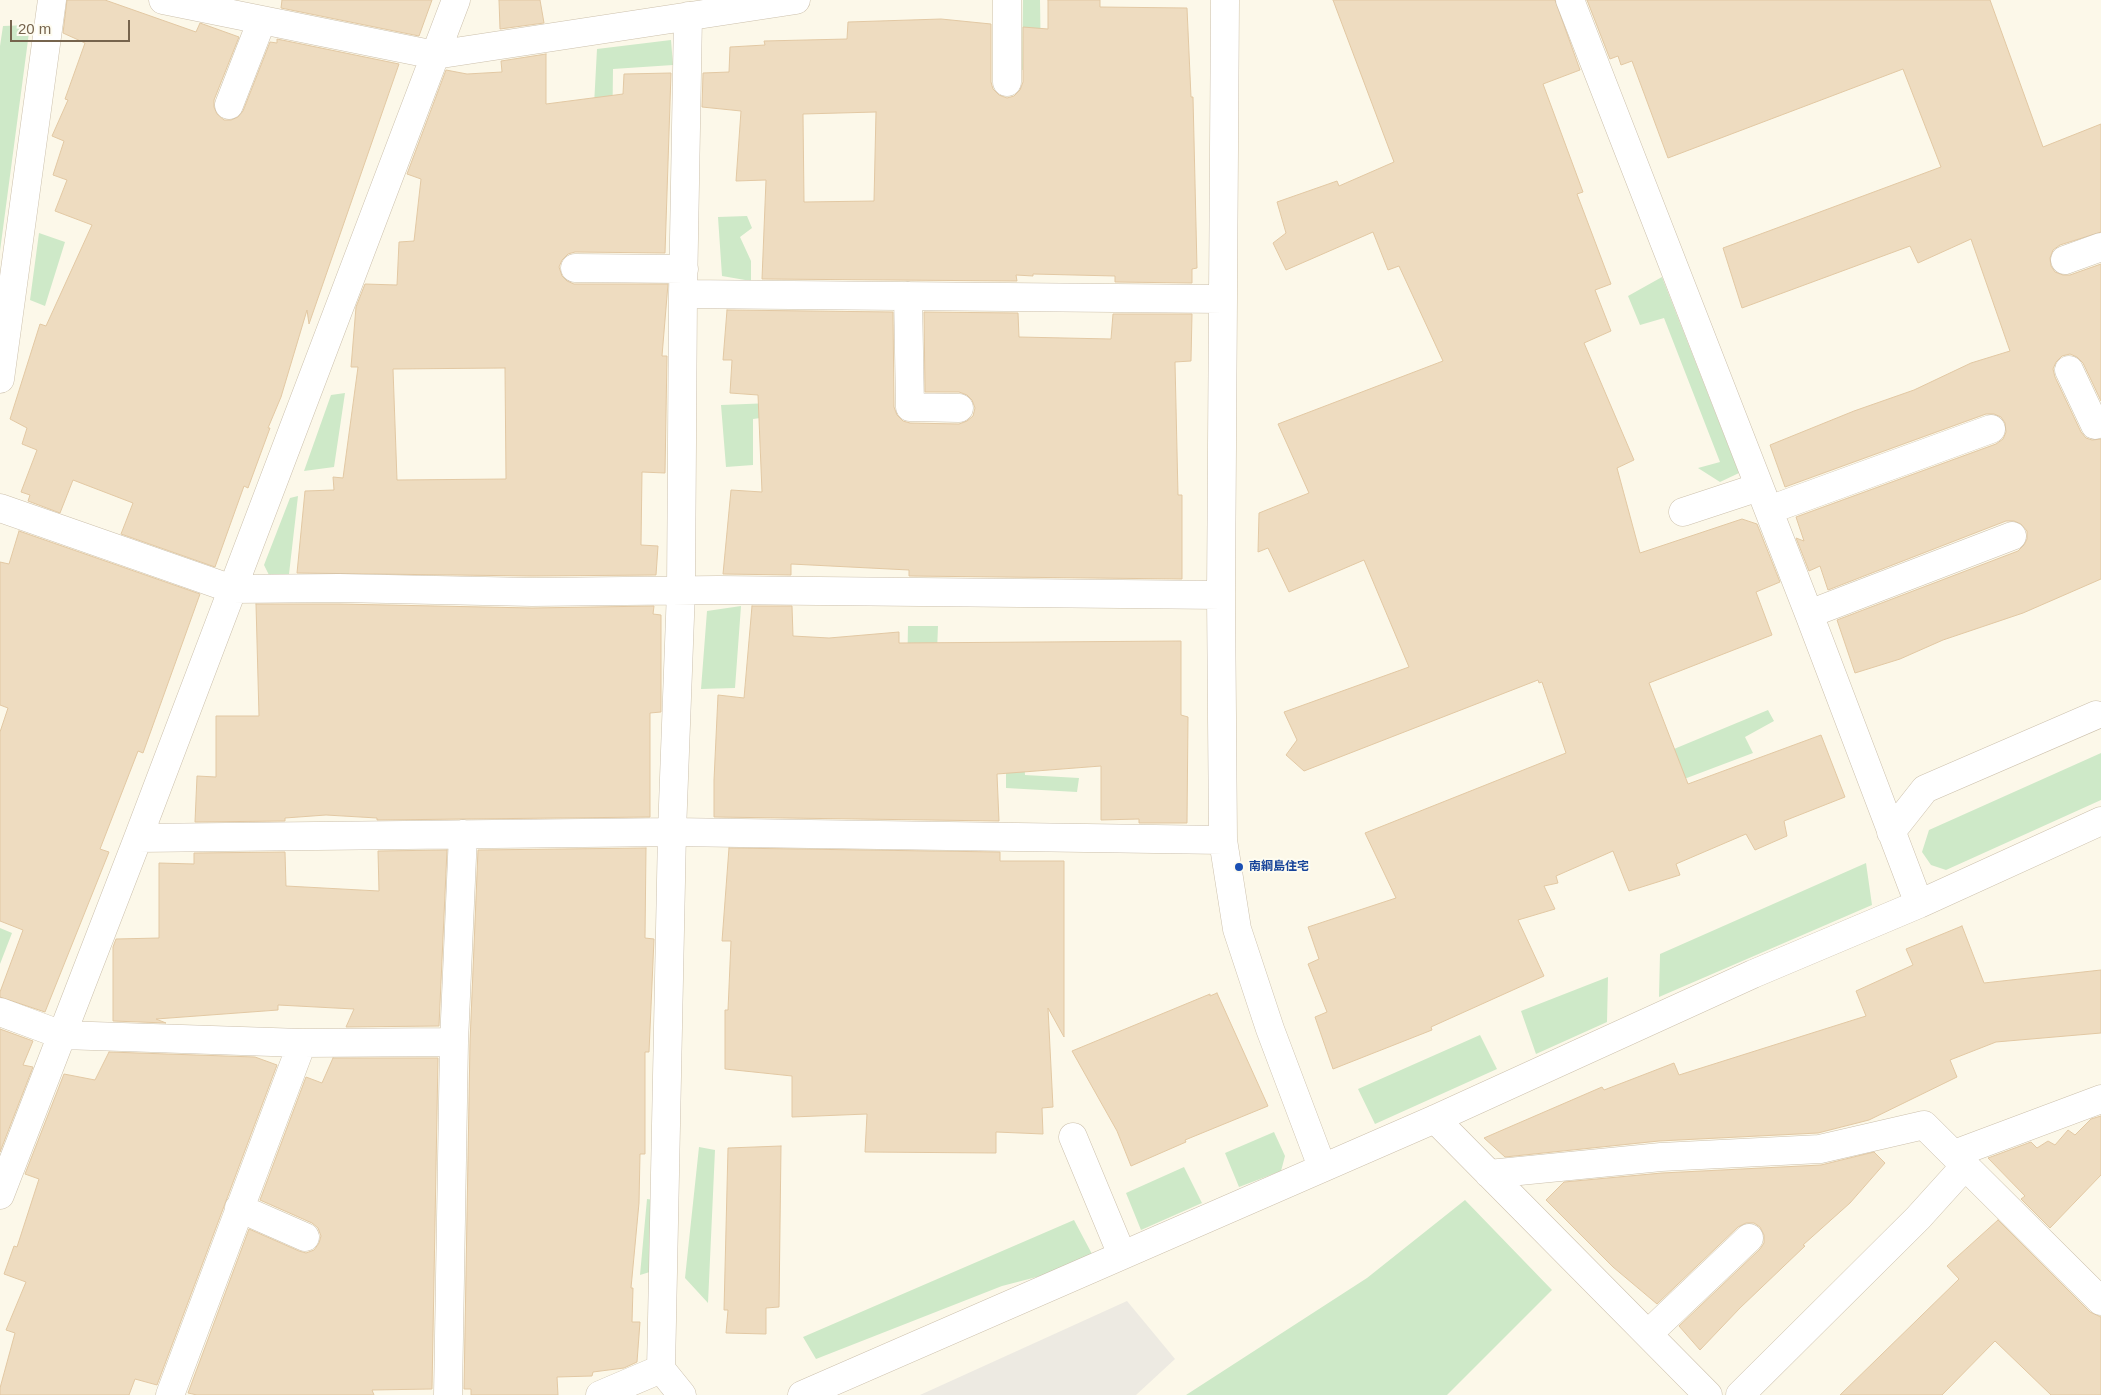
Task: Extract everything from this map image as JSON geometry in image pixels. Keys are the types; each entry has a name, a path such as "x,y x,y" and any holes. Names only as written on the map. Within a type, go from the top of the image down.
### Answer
{"street":[{"path":"0,379 52,0"},
{"path":"163,0 436,55 796,0"},
{"path":"0,1195 138,838 456,0"},
{"path":"1007,0 1007,82"},
{"path":"1225,0 1221,595 1223,840 1237,929 1270,1029 1322,1168"},
{"path":"1570,0 1809,614 1919,904"},
{"path":"682,1395 661,1369 672,832 681,590 683,281 688,16"},
{"path":"229,105 262,20"},
{"path":"2065,260 2101,247"},
{"path":"575,268 683,281 908,296 1223,299"},
{"path":"908,296 910,407 959,408"},
{"path":"2069,370 2095,425 2101,423"},
{"path":"1683,512 1764,499 1992,429"},
{"path":"0,508 232,589 339,588 532,592 681,590 1221,595"},
{"path":"1809,614 2012,536"},
{"path":"1892,832 1925,789 2096,715"},
{"path":"802,1395 1435,1119 1753,974 1919,904 2101,821"},
{"path":"138,838 672,832 1223,840"},
{"path":"448,1395 454,1042 463,834"},
{"path":"0,1012 62,1035 302,1043 454,1042"},
{"path":"170,1395 302,1043"},
{"path":"1740,1395 1918,1218 1959,1160 2101,1099"},
{"path":"1435,1119 1708,1395"},
{"path":"1489,1174 1661,1158 1820,1149 1924,1125 2101,1301"},
{"path":"1074,1137 1122,1255"},
{"path":"239,1208 305,1237"},
{"path":"1648,1334 1749,1238"},
{"path":"600,1395 661,1369"}],"shaded area":[{"path":"1127,1301 1175,1359 1136,1395 920,1395"}],"green space":[{"path":"1023,0 1040,0 1041,67 1022,70"},
{"path":"30,25 0,251 0,46 3,26"},
{"path":"671,40 673,65 613,69 612,148 593,124 597,49"},
{"path":"747,216 752,228 740,237 751,261 751,281 722,276 718,217"},
{"path":"39,233 65,242 45,306 30,300"},
{"path":"1662,277 1739,473 1720,482 1698,468 1720,462 1664,318 1640,325 1628,296"},
{"path":"345,393 334,467 304,471 331,395"},
{"path":"797,402 799,413 753,419 753,465 726,467 721,405"},
{"path":"298,496 289,574 269,575 264,565 290,498"},
{"path":"741,606 735,688 701,689 707,611"},
{"path":"908,626 938,626 936,677 907,677"},
{"path":"1768,710 1774,721 1745,737 1753,753 1602,810 1592,783"},
{"path":"1006,719 1022,720 1025,775 1079,778 1077,792 1006,788"},
{"path":"2101,753 2101,800 1946,870 1931,865 1922,852 1929,830"},
{"path":"1866,863 1872,905 1659,997 1660,954"},
{"path":"0,928 12,933 0,964"},
{"path":"1608,977 1607,1022 1536,1054 1521,1011"},
{"path":"1480,1035 1497,1069 1375,1124 1358,1089"},
{"path":"1274,1132 1285,1156 1281,1171 1239,1187 1225,1153"},
{"path":"699,1147 715,1150 708,1303 685,1278"},
{"path":"1184,1167 1202,1203 1141,1230 1126,1193"},
{"path":"647,1199 655,1200 653,1271 640,1275"},
{"path":"1465,1200 1552,1290 1447,1395 1186,1395 1367,1278"},
{"path":"1074,1220 1092,1254 1052,1273 1002,1286 816,1359 803,1337"}],"building":[{"path":"67,0 105,0 196,32 200,23 239,37 214,100 217,114 224,120 238,117 243,111 270,42 277,43 277,39 399,64 309,324 307,310 281,397 268,428 270,428 248,488 244,486 215,567 121,534 133,503 73,480 60,513 28,501 30,495 21,492 37,450 22,444 27,428 10,419 40,324 46,326 92,225 55,211 67,180 53,175 64,141 52,136 68,100 65,99 85,43 63,33"},
{"path":"282,0 432,0 419,36 281,8"},
{"path":"499,0 540,0 544,23 500,29"},
{"path":"1048,0 1100,0 1100,7 1187,8 1191,97 1193,97 1197,268 1192,269 1192,283 1115,282 1115,276 1033,274 1033,276 1016,275 1017,281 762,279 766,180 736,181 741,111 702,107 703,73 729,72 730,47 765,45 764,41 847,39 848,22 941,19 991,24 991,82 993,89 999,95 1007,98 1014,96 1020,90 1023,82 1023,27 1048,29","holes":["876,112 874,201 804,202 803,114"]},
{"path":"1333,0 1555,0 1580,70 1543,84 1583,192 1577,194 1611,284 1595,290 1611,331 1584,343 1634,460 1617,468 1640,553 1742,519 1757,524 1780,582 1756,592 1772,635 1649,683 1688,784 1821,735 1845,797 1784,821 1787,836 1755,850 1746,834 1676,864 1680,875 1629,891 1613,851 1556,876 1558,883 1544,886 1555,909 1518,920 1544,976 1431,1027 1432,1030 1333,1069 1315,1017 1327,1012 1308,964 1319,959 1308,927 1396,898 1365,833 1566,753 1542,682 1539,683 1538,680 1304,771 1286,755 1297,740 1284,712 1409,667 1364,560 1289,592 1268,548 1258,552 1259,513 1309,493 1278,424 1443,361 1399,266 1388,270 1373,232 1286,270 1273,243 1286,233 1277,202 1337,181 1339,186 1394,162"},
{"path":"1587,0 1990,0 2043,147 2101,124 2101,232 2060,245 2053,250 2050,258 2051,266 2055,272 2063,275 2070,275 2101,264 2101,401 2083,363 2077,357 2070,354 2062,356 2056,362 2053,369 2081,432 2086,438 2092,440 2101,439 2101,579 2023,613 1943,640 1900,659 1855,673 1837,620 2018,551 2027,539 2027,531 2021,524 2014,521 2006,521 1828,590 1820,566 1809,571 1796,538 1804,541 1796,517 1996,444 2003,439 2006,432 2005,423 2001,417 1994,414 1986,414 1785,487 1770,445 1854,411 1914,390 1971,363 2010,351 1971,239 1918,263 1910,246 1742,308 1723,248 1941,167 1903,69 1668,158 1632,61 1621,65 1618,56 1610,59"},
{"path":"546,54 546,104 623,94 624,74 671,73 665,253 575,252 568,254 562,260 559,267 562,276 574,284 668,284 662,356 667,356 665,473 642,472 641,545 658,546 656,575 532,576 297,573 305,491 334,490 333,477 343,478 358,367 351,367 356,307 365,284 397,285 399,242 414,241 421,179 407,174 446,70 467,74 502,72 501,61","holes":["505,368 506,479 397,480 393,369"]},
{"path":"727,310 893,312 894,407 897,415 903,421 910,423 959,424 973,416 975,408 972,400 967,395 959,392 925,392 924,312 1018,313 1019,337 1111,339 1113,314 1192,314 1191,361 1175,362 1178,495 1182,495 1182,579 909,576 909,570 791,564 791,575 723,574 731,490 762,492 758,395 730,393 732,360 723,360"},
{"path":"19,531 200,594 143,753 138,751 100,849 109,852 45,1012 0,997 0,992 23,930 0,921 0,732 8,708 0,705 0,562 9,564"},
{"path":"256,604 532,608 654,606 653,614 661,615 661,712 650,713 650,817 377,820 377,818 326,815 285,818 285,821 195,822 197,776 216,777 216,716 259,716"},
{"path":"752,606 792,606 793,636 829,638 899,632 899,643 1181,641 1181,715 1188,717 1187,823 1139,823 1139,819 1101,820 1101,766 997,774 999,821 714,817 718,695 744,698"},
{"path":"646,848 645,938 654,939 649,1052 645,1052 645,1154 640,1154 639,1203 631,1288 633,1288 632,1322 640,1322 637,1362 624,1368 593,1372 592,1376 557,1377 558,1395 471,1395 471,1389 464,1389 470,1042 478,850"},
{"path":"729,848 1000,852 1000,861 1064,861 1064,1037 1048,1008 1053,1107 1042,1108 1043,1134 996,1132 996,1153 865,1152 867,1114 792,1117 792,1076 725,1069 725,1010 728,1010 731,941 722,941"},
{"path":"447,850 439,1026 346,1027 354,1009 278,1005 278,1010 156,1019 166,1023 113,1021 113,947 116,939 159,938 159,863 194,864 194,853 285,852 286,886 379,891 378,851"},
{"path":"1962,926 1984,983 2101,970 2101,1033 1996,1042 1950,1060 1957,1077 1869,1120 1818,1133 1659,1141 1505,1157 1484,1138 1602,1087 1604,1090 1674,1063 1679,1075 1866,1016 1856,991 1913,965 1906,949"},
{"path":"1217,993 1268,1106 1185,1140 1186,1142 1131,1166 1117,1131 1072,1051 1210,994 1210,996"},
{"path":"0,1029 33,1041 23,1065 33,1067 0,1152"},
{"path":"109,1052 255,1057 277,1065 157,1385 135,1379 129,1395 0,1395 0,1388 15,1333 6,1330 26,1282 4,1274 14,1246 17,1247 39,1179 25,1174 64,1074 95,1080"},
{"path":"333,1058 438,1058 432,1389 372,1390 374,1395 197,1395 188,1393 249,1229 306,1253 314,1250 319,1243 321,1236 318,1228 312,1223 260,1200 306,1077 322,1083"},
{"path":"2101,1116 2101,1175 2050,1228 2021,1199 2025,1196 1988,1158 2031,1142 2037,1148 2048,1141 2055,1145 2068,1130 2075,1135 2091,1119"},
{"path":"781,1146 779,1307 766,1308 766,1334 726,1333 728,1310 724,1310 728,1148"},
{"path":"1874,1152 1885,1163 1850,1203 1803,1245 1805,1246 1740,1308 1700,1350 1679,1326 1760,1249 1764,1243 1764,1235 1760,1227 1754,1223 1746,1223 1738,1227 1657,1304 1613,1267 1546,1200 1564,1182 1662,1173 1821,1165"},
{"path":"1998,1220 2090,1312 2101,1317 2101,1395 2051,1395 1995,1341 1942,1395 1840,1395 1959,1279 1947,1266"}],"place":[{"name":"南綱島住宅","path":"1239,867"}]}
